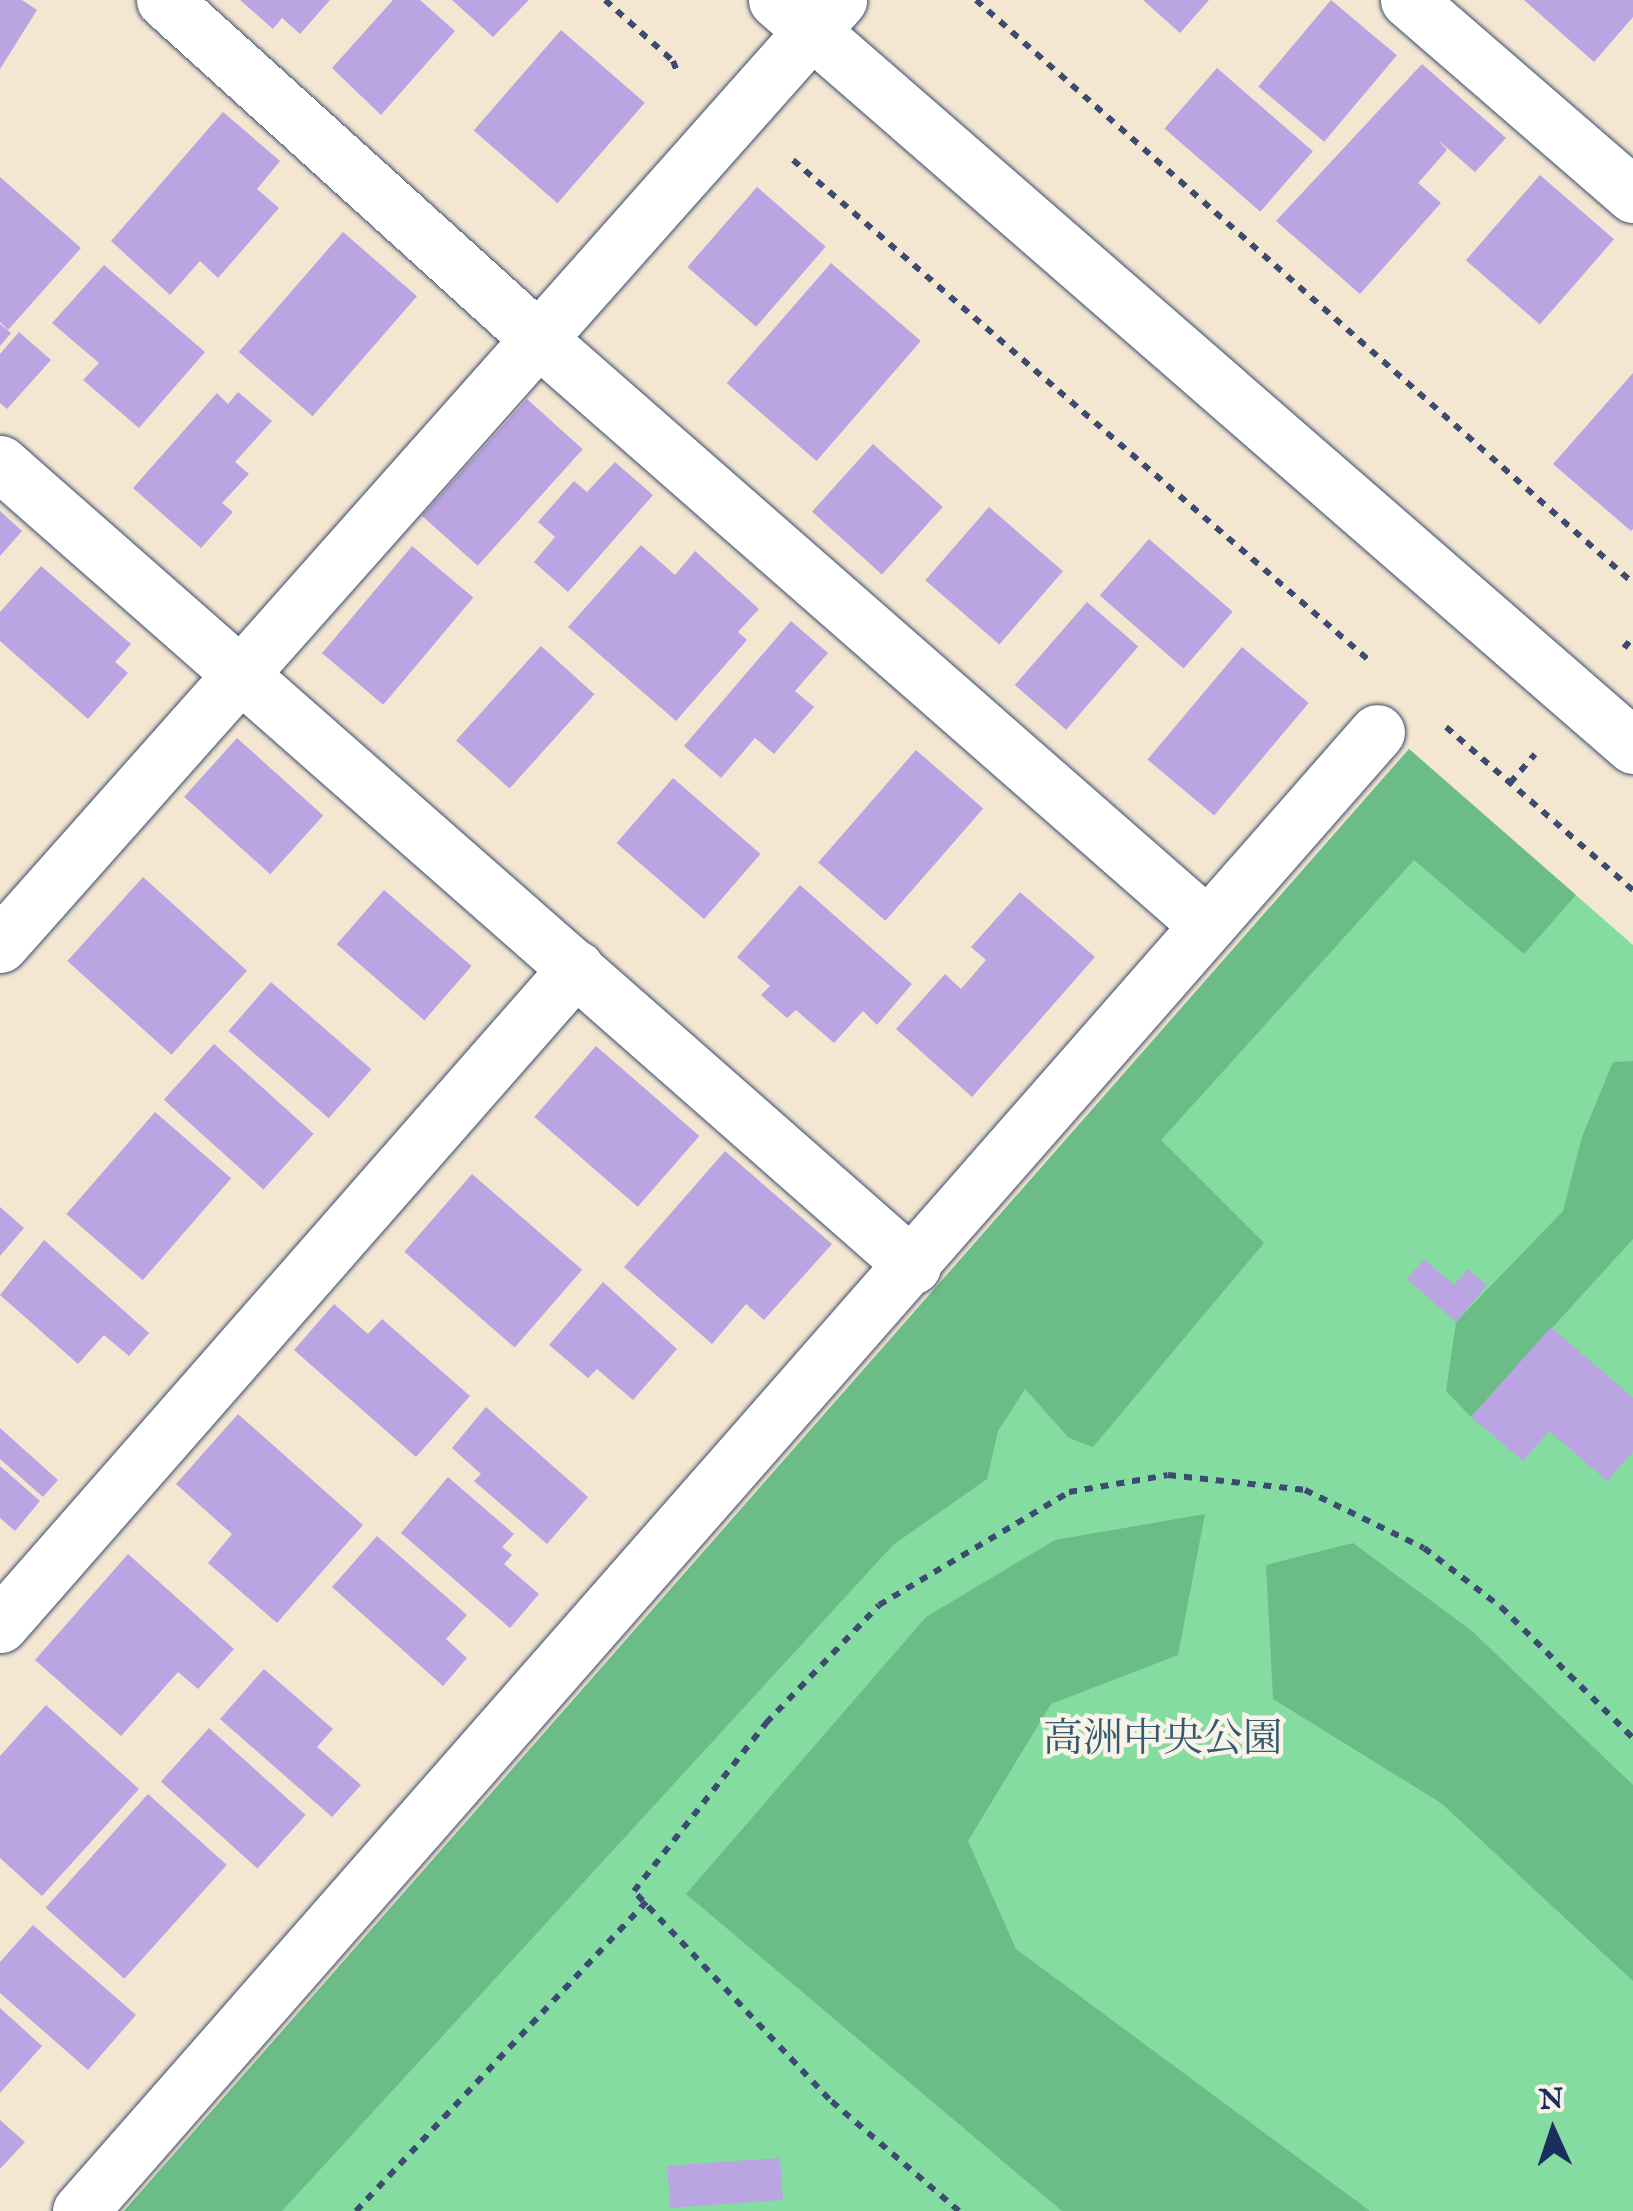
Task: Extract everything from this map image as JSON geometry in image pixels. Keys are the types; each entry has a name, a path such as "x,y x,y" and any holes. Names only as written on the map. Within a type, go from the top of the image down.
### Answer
{"street":[{"path":"164,0 535,336 1207,924"},
{"path":"1408,0 1633,194"},
{"path":"0,945 535,336 722,130 809,10 1633,746"},
{"path":"0,463 236,677 576,968 912,1266"},
{"path":"80,2211 1377,732"},
{"path":"0,1624 576,968"}],"path":[{"path":"604,0 672,61 692,105 751,155 794,160 1376,666"},
{"path":"976,0 1633,583"},
{"path":"1436,718 1633,890"},
{"path":"958,2211 829,2099 634,1891 766,1723 878,1605 1069,1492 1152,1478 1305,1490 1424,1548 1501,1606 1633,1738"},
{"path":"356,2211 646,1902"}],"green space":[{"name":"高洲中央公園","path":"1409,749 1633,945 1633,2211 124,2211"},
{"path":"1409,749 1576,895 1524,954 1414,860 1161,1140 1264,1243 1093,1447 1069,1438 1025,1389 998,1431 987,1479 893,1545 282,2211 124,2211"},
{"path":"1633,1061 1633,1239 1471,1417 1446,1391 1456,1322 1563,1211 1582,1137 1613,1062"},
{"path":"1205,1514 1178,1655 1051,1704 968,1841 1016,1949 1370,2211 1062,2211 686,1894 926,1617 1055,1540"},
{"path":"1353,1543 1472,1631 1633,1785 1633,1981 1441,1803 1273,1699 1266,1565"}],"building":[{"path":"0,0 22,0 37,10 0,69"},
{"path":"240,0 330,0 300,34 282,18 273,29"},
{"path":"393,0 420,0 455,31 381,115 332,68"},
{"path":"452,0 529,0 493,37"},
{"path":"1143,0 1209,0 1180,33"},
{"path":"1331,0 1397,55 1324,142 1258,87"},
{"path":"1524,0 1633,0 1633,17 1594,62"},
{"path":"561,30 645,103 558,203 474,130"},
{"path":"1422,64 1506,138 1475,172 1438,140 1447,150 1418,183 1441,203 1360,294 1276,221"},
{"path":"1217,68 1313,151 1260,212 1165,128"},
{"path":"223,112 280,161 257,189 279,208 218,278 200,261 170,295 111,241"},
{"path":"1540,175 1614,239 1540,325 1466,260"},
{"path":"0,177 81,248 8,330 0,322"},
{"path":"757,187 826,247 756,327 687,267"},
{"path":"343,232 417,296 313,416 239,352"},
{"path":"831,263 921,341 816,461 727,383"},
{"path":"104,265 205,352 139,428 83,380 99,363 52,323"},
{"path":"0,324 11,333 0,346"},
{"path":"19,332 51,360 7,409 0,403 0,354"},
{"path":"1633,373 1633,529 1631,531 1553,464"},
{"path":"238,392 272,421 235,462 249,474 222,503 233,512 201,548 133,488 217,393 228,404"},
{"path":"527,399 583,449 478,566 422,516"},
{"path":"873,444 943,507 882,575 812,512"},
{"path":"615,462 653,495 568,592 534,562 555,537 538,522 574,481 587,492"},
{"path":"989,507 1063,571 999,645 925,580"},
{"path":"0,511 22,531 0,556"},
{"path":"1149,539 1233,612 1184,668 1100,596"},
{"path":"641,545 675,575 695,551 759,609 738,632 747,640 676,721 568,627"},
{"path":"412,546 473,597 383,705 322,653"},
{"path":"41,566 131,644 115,662 128,673 88,719 0,641 0,612"},
{"path":"1087,602 1138,647 1066,730 1015,685"},
{"path":"791,621 828,653 795,691 814,707 774,754 755,738 721,778 684,746"},
{"path":"541,646 595,694 510,789 456,740"},
{"path":"1242,647 1309,703 1214,816 1148,760"},
{"path":"237,738 323,816 270,874 184,797"},
{"path":"916,750 983,808 885,921 818,862"},
{"path":"673,778 761,854 704,919 617,843"},
{"path":"143,877 247,971 171,1055 67,961"},
{"path":"800,885 912,984 877,1025 863,1011 834,1043 796,1010 787,1018 761,995 770,986 737,957"},
{"path":"384,890 472,966 424,1020 337,944"},
{"path":"1020,892 1095,957 972,1097 896,1029 945,974 961,989 986,960 971,947"},
{"path":"271,982 371,1069 329,1118 228,1031"},
{"path":"214,1044 314,1134 263,1189 164,1100"},
{"path":"596,1046 699,1136 638,1207 534,1117"},
{"path":"155,1112 231,1178 143,1280 66,1214"},
{"path":"725,1151 832,1244 764,1320 746,1304 712,1344 624,1267"},
{"path":"472,1174 582,1270 515,1348 404,1252"},
{"path":"0,1207 24,1228 0,1256"},
{"path":"44,1240 149,1333 129,1356 104,1335 78,1364 0,1295"},
{"path":"1424,1259 1454,1285 1468,1269 1487,1285 1456,1322 1407,1279"},
{"path":"603,1282 677,1349 633,1400 597,1369 588,1378 549,1345"},
{"path":"334,1304 368,1334 382,1319 470,1396 416,1457 294,1350"},
{"path":"1551,1327 1633,1398 1633,1452 1607,1481 1549,1431 1523,1461 1471,1417"},
{"path":"486,1407 588,1497 547,1544 474,1481 481,1474 452,1448"},
{"path":"238,1414 363,1525 277,1623 208,1563 232,1534 176,1484"},
{"path":"0,1428 58,1480 43,1497 0,1459"},
{"path":"0,1466 40,1501 15,1531 0,1518"},
{"path":"448,1477 514,1534 502,1547 512,1555 504,1564 539,1594 510,1628 401,1533"},
{"path":"377,1536 467,1615 446,1639 467,1658 443,1686 332,1587"},
{"path":"128,1554 234,1649 198,1689 178,1672 121,1736 35,1660"},
{"path":"264,1669 333,1729 317,1747 361,1785 332,1817 220,1719"},
{"path":"46,1705 139,1789 42,1896 0,1858 0,1756"},
{"path":"209,1728 306,1815 257,1868 161,1782"},
{"path":"148,1794 227,1865 124,1979 46,1908"},
{"path":"33,1925 136,2015 88,2070 0,1993 0,1962"},
{"path":"0,2008 42,2046 0,2093"},
{"path":"0,2120 25,2142 0,2169"},
{"path":"780,2158 783,2200 670,2208 667,2166"}]}
